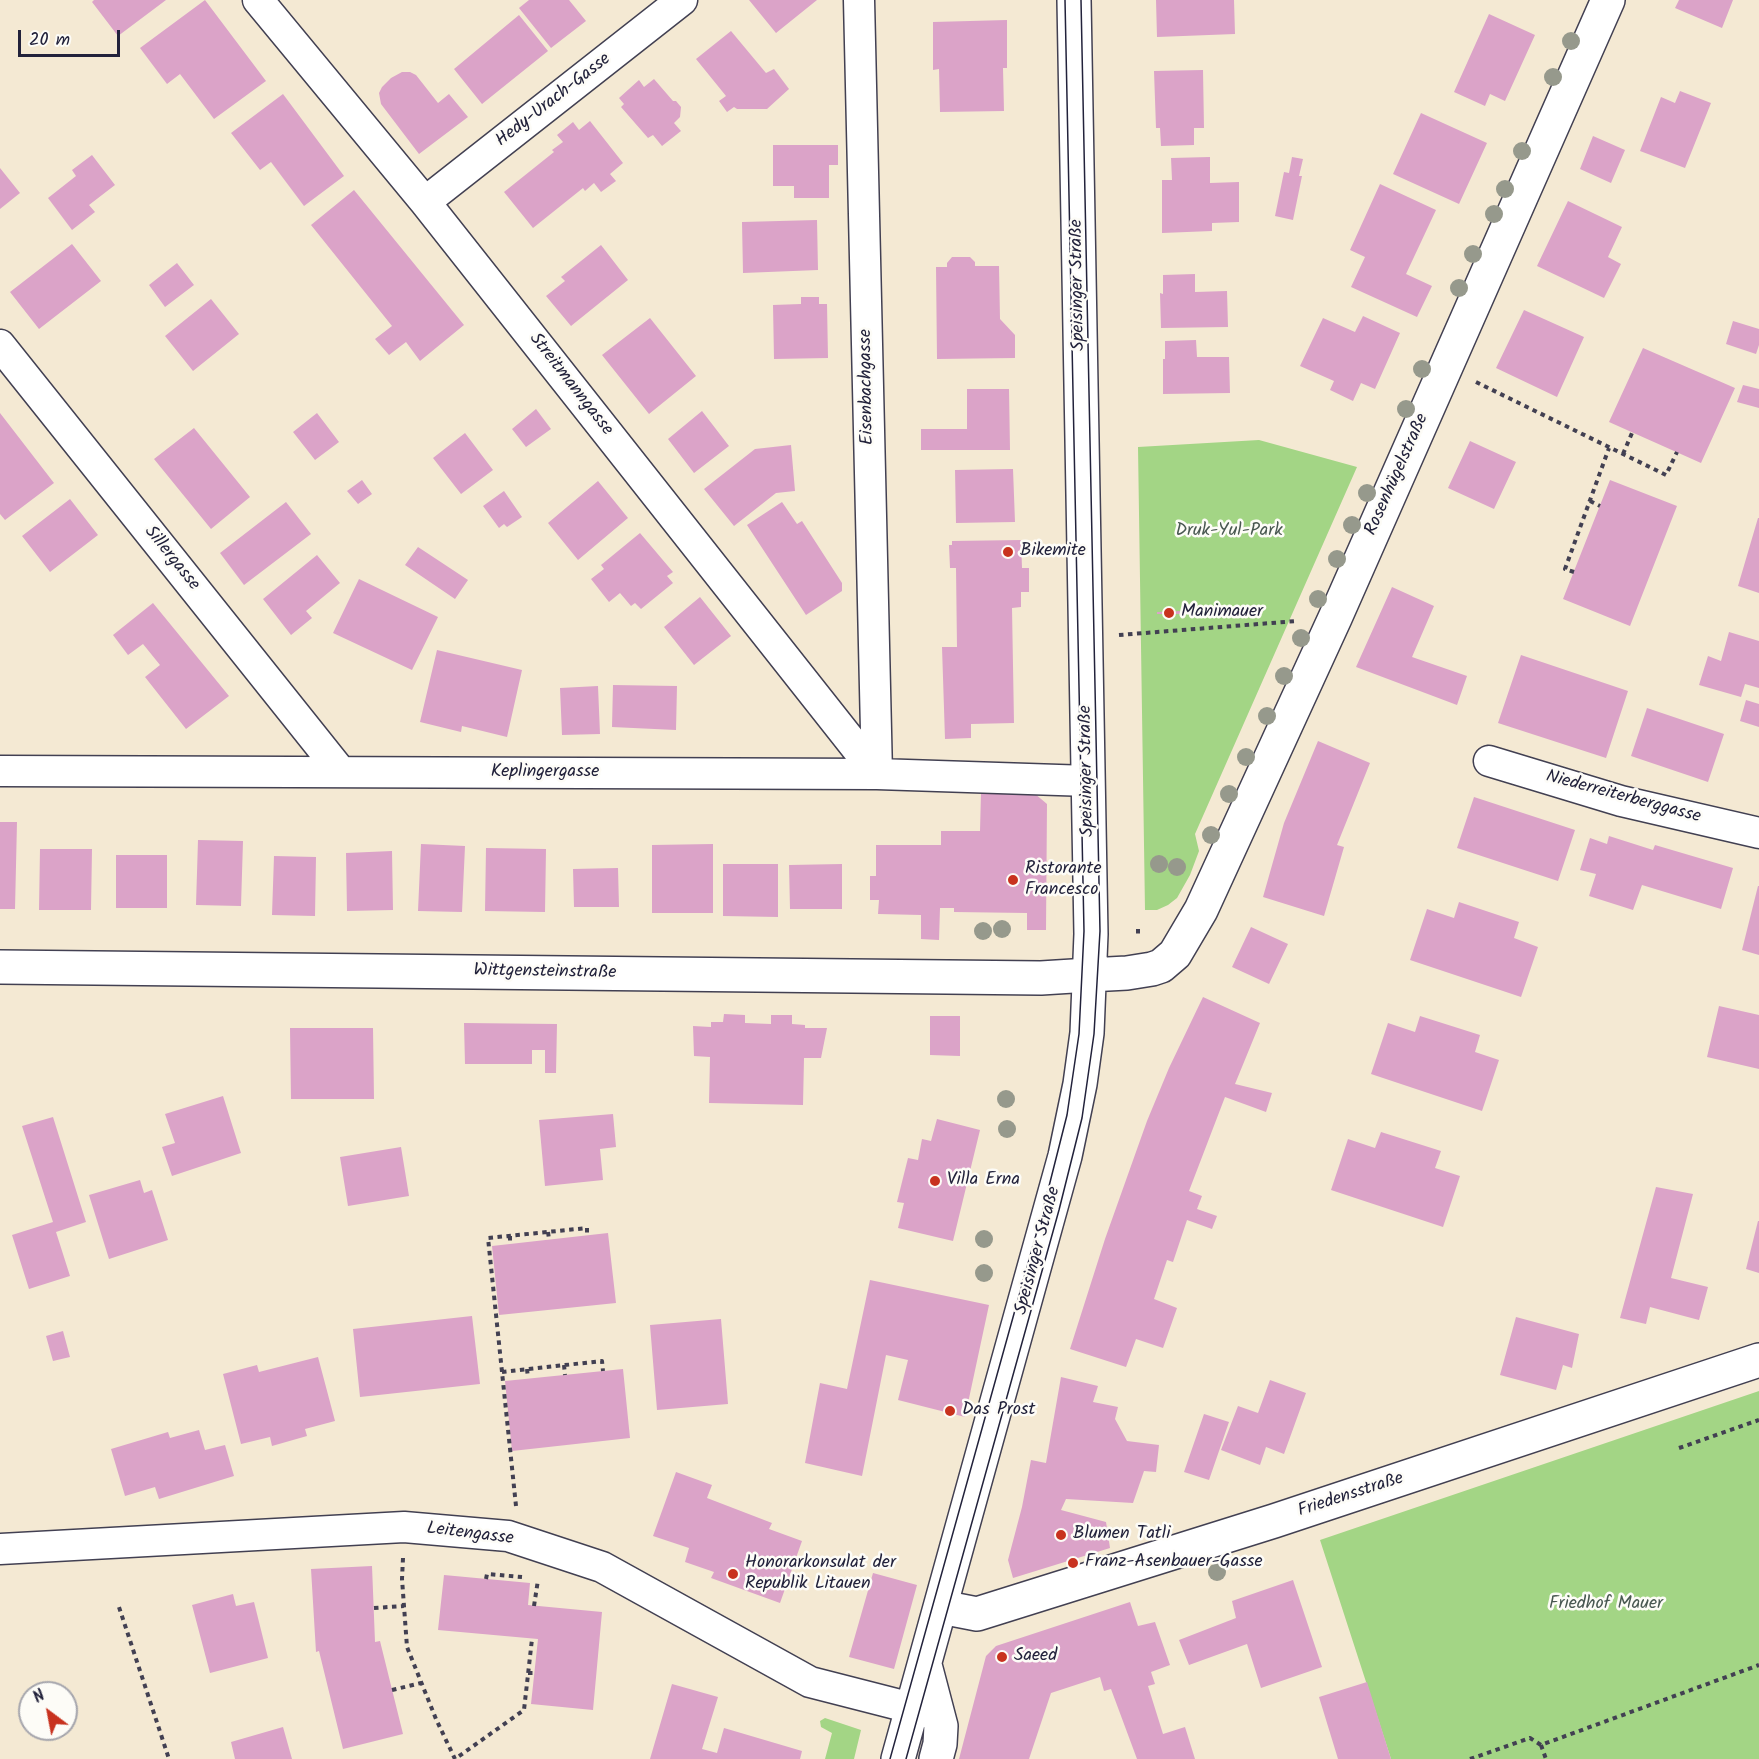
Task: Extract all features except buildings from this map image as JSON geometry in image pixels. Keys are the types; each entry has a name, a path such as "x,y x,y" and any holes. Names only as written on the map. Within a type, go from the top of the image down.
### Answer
{"main road":[{"name":"Speisinger Straße","path":"898,1759 925,1712 925,1665 1065,1156 1080,1084 1087,1033 1091,934 1074,0"},
{"name":"Rosenhügelstraße","path":"1181,947 1201,910 1335,618 1608,0"},
{"name":"Wittgensteinstraße","path":"0,967 1035,978 1152,969 1169,960 1181,947"},
{"name":"Friedensstraße","path":"940,1607 977,1614 1286,1517 1759,1360"},
{"name":"Speisinger Straße","path":"925,1712 941,1726 936,1759"}],"street":[{"name":"Streitmanngasse","path":"258,0 425,202 877,774"},
{"name":"Hedy-Urach-Gasse","path":"425,202 682,0"},
{"name":"Eisenbachgasse","path":"859,0 877,774"},
{"name":"Sillergasse","path":"0,345 341,772"},
{"name":"Niederreiterberggasse","path":"1489,761 1621,801 1758,830"},
{"name":"Keplingergasse","path":"0,771 877,774 1089,781"},
{"name":"Leitengasse","path":"0,1550 404,1527 508,1536 602,1567 810,1682 925,1712"}],"path":[{"path":"1446,368 1666,475 1677,452"},
{"path":"1623,454 1632,433"},
{"path":"1574,572 1565,569 1609,448"},
{"path":"1590,501 1600,506"},
{"path":"1085,636 1335,618"},
{"path":"516,1507 488,1238 587,1228 587,1235"},
{"path":"548,1232 549,1239"},
{"path":"510,1236 510,1244"},
{"path":"502,1372 602,1361 603,1371"},
{"path":"564,1365 565,1374"},
{"path":"527,1369 528,1378"},
{"path":"1678,1448 1759,1420"},
{"path":"403,1551 402,1579 407,1647 455,1759 524,1710 532,1639"},
{"path":"486,1579 487,1574 538,1578 534,1606"},
{"path":"374,1608 404,1606"},
{"path":"119,1607 169,1759"},
{"path":"1541,1745 1759,1665"},
{"path":"528,1673 535,1673"},
{"path":"392,1690 422,1683"},
{"path":"1470,1759 1530,1738 1541,1745 1546,1759"}],"green space":[{"name":"Druk-Yul-Park","path":"1259,440 1357,467 1195,834 1199,851 1190,875 1177,898 1168,905 1157,910 1145,910 1138,447"},
{"name":"Friedhof Mauer","path":"1759,1391 1759,1759 1391,1759 1320,1540"},
{"path":"825,1718 861,1730 854,1759 825,1759 832,1733 821,1727 820,1721"}],"tram line":[{"path":"890,1759 1044,1206 1067,1115 1079,1034 1084,931 1065,0"},
{"path":"906,1759 1059,1210 1082,1118 1094,1034 1100,931 1081,0"}],"place":[{"name":"Bikemite","path":"1008,552"},
{"name":"Manimauer","path":"1169,613"},
{"name":"Ristorante Francesco","path":"1013,880"},
{"name":"Villa Erna","path":"935,1181"},
{"name":"Das Prost","path":"950,1411"},
{"name":"Blumen Tatli","path":"1061,1535"},
{"name":"Franz-Asenbauer-Gasse","path":"1073,1563"},
{"name":"Honorarkonsulat der Republik Litauen","path":"733,1574"},
{"name":"Saeed","path":"1002,1657"}]}
